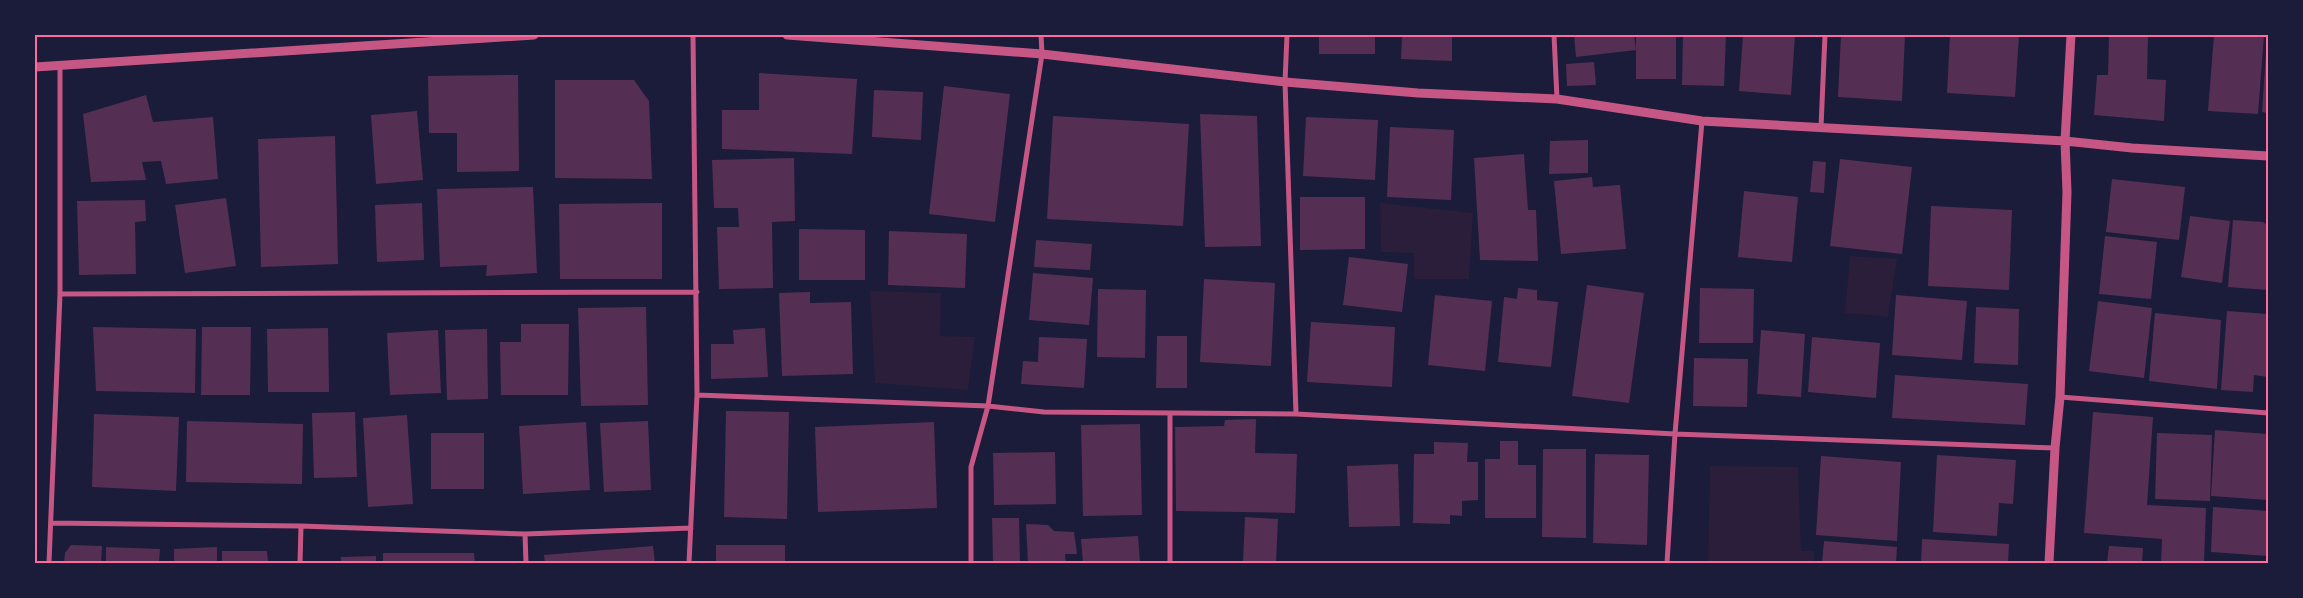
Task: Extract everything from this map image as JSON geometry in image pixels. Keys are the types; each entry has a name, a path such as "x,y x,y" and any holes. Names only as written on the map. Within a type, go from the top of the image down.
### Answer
{"street":[{"path":"35,67 534,35"},
{"path":"689,563 697,395 693,35"},
{"path":"787,35 1042,54 1286,82 1418,92 1557,99 1702,121 2065,141 2132,148 2268,156"},
{"path":"971,563 971,467 988,406 1042,54 1041,35"},
{"path":"1287,35 1286,82 1296,414"},
{"path":"1554,35 1557,99"},
{"path":"1821,127 1825,35"},
{"path":"2049,563 2055,448 2060,397 2067,192 2065,141 2071,35"},
{"path":"48,563 52,524 60,294 60,66"},
{"path":"1667,563 1675,434 1702,121"},
{"path":"60,294 697,292"},
{"path":"697,395 988,406 1044,412 1296,414 1675,434 2055,448"},
{"path":"2060,397 2268,413"},
{"path":"1170,413 1170,563"},
{"path":"52,524 301,526 526,534 691,528"},
{"path":"300,563 301,526"},
{"path":"526,534 526,563"}],"shaded area":[{"path":"1380,203 1473,213 1469,279 1414,279 1414,253 1381,252"},
{"path":"1850,256 1897,259 1888,317 1845,313"},
{"path":"870,291 941,293 940,336 975,337 968,390 875,383"},
{"path":"1710,466 1798,467 1801,551 1814,551 1814,563 1708,563"}],"building":[{"path":"1319,35 1375,35 1375,54 1319,54"},
{"path":"1402,35 1452,35 1452,61 1401,59"},
{"path":"1574,35 1634,35 1636,50 1576,57"},
{"path":"1636,35 1676,35 1676,79 1636,79"},
{"path":"1683,35 1726,35 1724,86 1682,85"},
{"path":"1743,35 1795,35 1791,95 1739,91"},
{"path":"1841,35 1905,35 1902,101 1838,97"},
{"path":"1950,35 2019,35 2015,97 1947,93"},
{"path":"2109,35 2148,35 2147,79 2166,80 2164,121 2094,115 2097,75 2108,75"},
{"path":"2214,35 2264,35 2258,114 2208,111"},
{"path":"2268,38 2268,113 2262,112"},
{"path":"1594,62 1596,85 1567,86 1566,64"},
{"path":"759,73 857,79 852,154 722,149 722,110 759,110"},
{"path":"518,75 519,171 457,172 457,133 429,133 428,76"},
{"path":"555,80 634,80 649,101 652,179 555,178"},
{"path":"944,86 1010,94 995,222 929,214"},
{"path":"874,90 923,92 921,140 872,137"},
{"path":"146,95 153,122 213,117 218,179 166,184 161,161 142,162 146,180 91,182 83,114"},
{"path":"417,111 423,180 376,184 371,115"},
{"path":"1200,114 1257,116 1261,246 1205,247"},
{"path":"1053,116 1189,124 1183,226 1047,219"},
{"path":"1306,117 1378,120 1375,180 1303,176"},
{"path":"1390,127 1454,130 1451,200 1387,197"},
{"path":"335,136 338,264 261,267 258,139"},
{"path":"1588,140 1588,173 1549,174 1550,141"},
{"path":"1524,154 1528,210 1536,210 1538,261 1480,260 1474,158"},
{"path":"794,158 795,221 772,222 773,288 719,289 717,227 739,227 738,208 714,208 712,160"},
{"path":"1840,159 1912,167 1902,254 1830,246"},
{"path":"1813,161 1826,162 1824,193 1810,192"},
{"path":"1592,177 1593,187 1620,185 1626,249 1561,254 1554,181"},
{"path":"2112,179 2185,187 2179,240 2106,232"},
{"path":"533,187 537,273 486,276 487,265 440,267 437,189"},
{"path":"1744,191 1798,197 1792,262 1738,257"},
{"path":"1300,197 1365,197 1365,249 1300,250"},
{"path":"226,198 236,266 185,273 175,205"},
{"path":"145,200 146,221 135,222 136,274 79,275 77,201"},
{"path":"422,203 424,260 377,262 375,205"},
{"path":"662,203 662,279 560,279 559,204"},
{"path":"1931,206 2012,210 2009,290 1928,286"},
{"path":"2190,216 2230,221 2222,283 2181,277"},
{"path":"2233,220 2263,222 2268,226 2268,290 2228,287"},
{"path":"799,229 865,230 865,280 799,280"},
{"path":"889,231 967,234 965,288 888,285"},
{"path":"2105,236 2157,242 2151,299 2099,294"},
{"path":"1036,240 1092,244 1090,270 1034,267"},
{"path":"1349,257 1408,264 1402,312 1343,305"},
{"path":"1033,273 1093,278 1089,325 1029,320"},
{"path":"1204,279 1275,283 1271,366 1200,362"},
{"path":"1587,285 1644,293 1629,403 1572,396"},
{"path":"1518,288 1537,290 1537,300 1558,302 1551,367 1498,362 1504,297 1517,299"},
{"path":"1700,288 1754,289 1753,343 1699,343"},
{"path":"1098,289 1146,290 1145,358 1097,357"},
{"path":"810,292 810,303 851,302 853,374 782,376 779,293"},
{"path":"1435,295 1492,301 1485,371 1428,365"},
{"path":"1896,295 1967,301 1962,360 1892,355"},
{"path":"2098,301 2152,308 2144,378 2089,371"},
{"path":"646,307 648,405 581,406 578,308"},
{"path":"1976,307 2019,309 2018,365 1974,363"},
{"path":"2227,311 2268,314 2268,377 2254,375 2253,392 2221,390"},
{"path":"2155,313 2221,320 2217,389 2149,381"},
{"path":"1311,322 1395,327 1392,387 1307,382"},
{"path":"521,324 569,324 568,395 501,395 500,342 521,342"},
{"path":"93,327 196,329 195,393 96,391"},
{"path":"202,327 251,327 250,395 201,395"},
{"path":"328,328 329,392 268,392 267,329"},
{"path":"765,328 768,377 711,379 711,344 734,344 733,330"},
{"path":"487,329 488,399 447,400 445,330"},
{"path":"438,330 441,393 390,395 387,333"},
{"path":"1761,330 1805,334 1801,397 1757,394"},
{"path":"1157,336 1187,336 1187,388 1156,388"},
{"path":"1039,337 1087,339 1084,388 1021,384 1023,361 1038,362"},
{"path":"1812,337 1880,343 1876,398 1808,392"},
{"path":"1694,358 1748,359 1747,407 1693,406"},
{"path":"1895,375 2028,384 2025,425 1892,418"},
{"path":"726,411 789,412 787,519 724,517"},
{"path":"355,412 357,477 314,478 312,413"},
{"path":"2093,412 2153,417 2147,505 2206,508 2204,563 2161,563 2162,539 2084,533"},
{"path":"94,414 179,417 176,491 92,487"},
{"path":"407,415 413,504 368,507 363,418"},
{"path":"1256,419 1255,453 1297,454 1295,513 1176,511 1175,427 1224,426 1225,420"},
{"path":"187,421 303,424 302,484 186,482"},
{"path":"648,421 651,490 604,492 600,423"},
{"path":"586,422 590,490 523,494 519,426"},
{"path":"934,422 937,508 818,512 815,427"},
{"path":"1140,424 1142,515 1083,516 1081,425"},
{"path":"2215,430 2268,434 2268,500 2211,496"},
{"path":"431,433 484,433 484,489 431,489"},
{"path":"2157,433 2212,435 2210,501 2155,499"},
{"path":"1500,441 1518,441 1518,465 1536,465 1536,518 1485,518 1485,459 1500,459"},
{"path":"1434,442 1468,443 1467,462 1478,462 1478,500 1462,501 1462,516 1450,515 1450,524 1413,523 1414,454 1434,454"},
{"path":"1543,449 1586,449 1586,538 1542,537"},
{"path":"1055,452 1056,504 994,505 993,453"},
{"path":"1595,454 1649,455 1647,545 1593,543"},
{"path":"1937,455 2016,460 2013,504 1999,503 1997,536 1933,532"},
{"path":"1821,456 1901,462 1897,541 1816,535"},
{"path":"1398,464 1400,526 1349,527 1347,466"},
{"path":"2213,507 2268,511 2268,556 2211,552"},
{"path":"1245,517 1278,519 1276,563 1243,561"},
{"path":"992,518 1019,518 1020,563 993,563"},
{"path":"1026,524 1048,525 1054,531 1074,532 1077,554 1065,554 1066,563 1028,563"},
{"path":"1138,536 1140,563 1083,563 1081,539"},
{"path":"1922,539 2009,544 2008,563 1921,563"},
{"path":"1824,541 1897,547 1896,563 1822,563"},
{"path":"71,545 102,546 101,563 64,563 65,553"},
{"path":"716,545 785,545 785,563 716,563"},
{"path":"653,546 655,563 545,563 544,555"},
{"path":"2109,546 2143,548 2142,563 2107,563"},
{"path":"106,547 160,549 159,563 106,563"},
{"path":"217,547 217,563 174,563 174,549"},
{"path":"222,551 267,551 268,563 222,563"},
{"path":"383,553 474,553 475,563 383,563"},
{"path":"376,556 376,563 341,563 341,557"}]}
